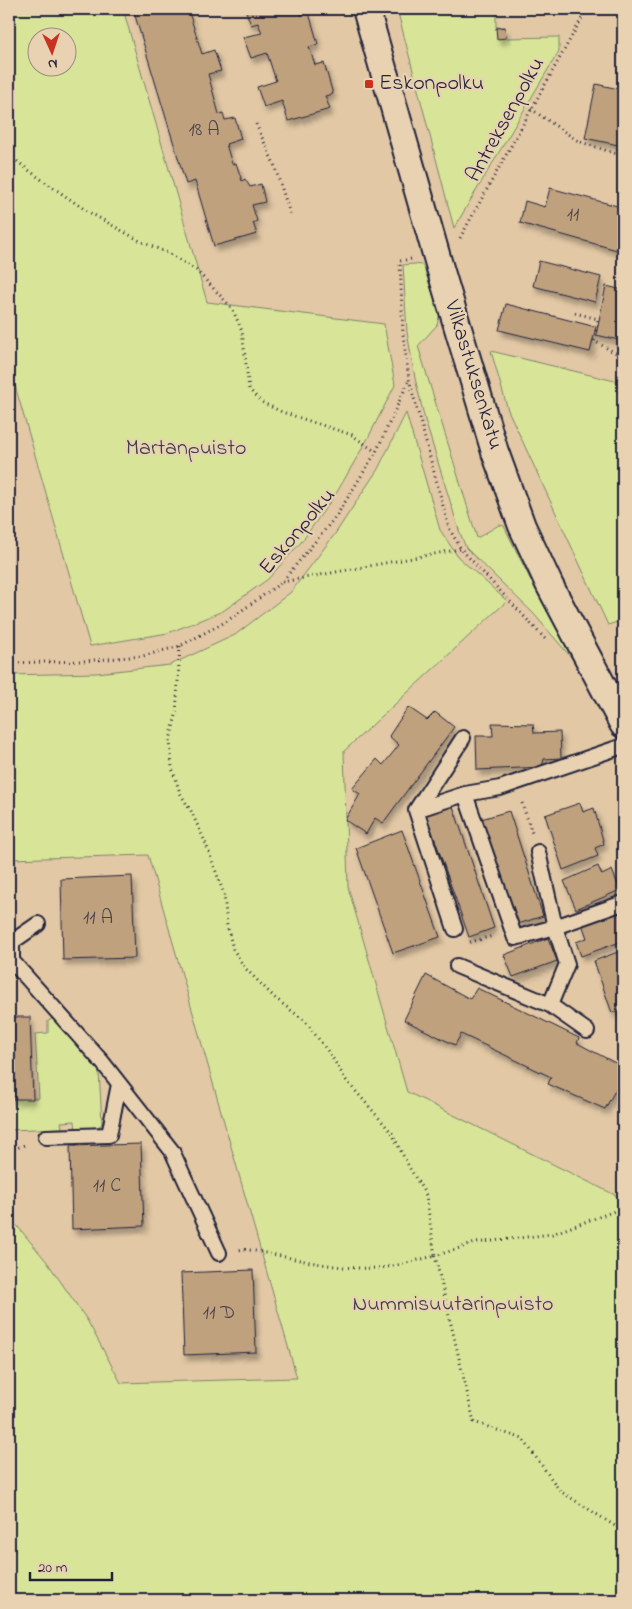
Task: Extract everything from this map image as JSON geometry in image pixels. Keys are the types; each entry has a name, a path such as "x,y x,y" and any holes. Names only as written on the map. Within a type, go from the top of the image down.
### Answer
{"street":[{"name":"Vilkastuksenkatu","path":"366,9 440,268 496,452 522,526 550,586 623,724"}],"lane":[{"path":"416,810 463,738"},
{"path":"416,810 465,794 500,788 623,746"},
{"path":"465,794 515,938 555,927 623,904"},
{"path":"416,810 455,929"},
{"path":"538,852 555,927 567,964 550,1005"},
{"path":"38,924 12,942 10,961 103,1063 172,1151 219,1253"},
{"path":"457,966 550,1005 587,1030"},
{"path":"46,1137 109,1135 119,1084"}],"path":[{"name":"Antreksenpolku","path":"459,240 587,9"},
{"path":"531,110 578,141 623,156"},
{"path":"256,124 274,164 291,217"},
{"path":"9,155 87,211 142,242 170,254 196,270 232,308 242,331 249,389 261,402 282,412 352,435 376,452"},
{"path":"400,261 402,334 409,380 449,528 461,548 552,646"},
{"path":"575,313 598,319 594,341 623,357"},
{"name":"Eskonpolku","path":"9,663 83,661 143,656 180,646 227,621 282,582 337,516 376,452 409,380"},
{"path":"282,582 461,548"},
{"path":"180,646 176,714 170,740 172,768 180,793 191,811 206,844 224,894 227,925 233,948 245,968 269,992 305,1021 330,1054 346,1080 392,1133 426,1195 434,1256 474,1422 523,1439 560,1491 623,1531"},
{"path":"513,802 522,800 538,852"},
{"path":"455,929 470,942 512,931"},
{"path":"219,1253 243,1249 340,1268 379,1268 434,1256 475,1243 552,1234 623,1208"}],"green space":[{"name":"Martanpuisto","path":"9,9 123,9 207,302 384,324 395,385 368,438 337,492 302,541 268,579 223,611 168,633 90,646 14,382 9,382"},
{"path":"397,9 496,9 496,27 505,27 506,38 559,37 559,51 454,228"},
{"path":"403,265 422,265 424,268 440,314 437,325 418,346 477,538 499,525 504,526 535,589 577,664 533,613 466,548 425,420 415,378 407,332"},
{"path":"491,351 623,383 623,620 608,625 508,410"},
{"name":"Nummisuutarinpuisto","path":"406,413 440,530 458,557 507,601 344,751 348,887 407,1092 621,1198 623,1196 623,1600 9,1600 9,1216 47,1262 87,1320 121,1383 297,1378 148,855 9,859 9,675 97,673 170,665 235,635 291,592 335,534 378,469"},
{"path":"52,1019 57,1021 99,1071 102,1124 96,1128 76,1130 75,1121 61,1122 62,1128 9,1130 9,1099 39,1098 35,1034 48,1033 48,1021"}],"building":[{"path":"133,9 188,9 202,54 214,50 221,71 208,74 219,114 223,113 225,120 235,118 241,139 226,144 232,164 236,163 242,181 245,179 250,187 261,184 265,202 252,205 257,221 253,223 257,234 214,246 195,181 186,184"},
{"path":"245,9 299,9 301,15 309,13 318,44 309,47 315,65 324,63 333,94 325,96 330,109 288,121 282,101 264,107 257,87 276,81 267,53 251,58 243,37 262,33 258,23 251,25"},
{"path":"505,27 506,38 497,39 496,28"},
{"path":"596,84 623,90 623,146 585,138"},
{"path":"550,188 621,207 623,200 623,244 619,243 617,250 520,223 525,201 545,207"},
{"path":"539,261 601,277 595,302 533,286"},
{"path":"606,286 623,290 623,322 619,340 596,335"},
{"path":"506,304 596,327 590,352 499,330"},
{"path":"408,707 427,720 435,712 454,727 383,823 375,818 366,834 345,820 360,794 352,789 377,759 383,765 399,745 389,736"},
{"path":"492,723 533,724 534,733 560,732 561,758 544,759 542,767 477,770 476,736 493,736"},
{"path":"580,803 583,812 594,808 604,844 595,848 598,856 563,870 545,815"},
{"path":"453,806 494,928 469,937 426,814"},
{"path":"509,811 543,916 518,924 481,819"},
{"path":"402,830 440,937 393,953 356,848"},
{"path":"598,866 602,875 612,870 620,890 576,909 564,881"},
{"path":"132,876 135,958 63,960 61,879"},
{"path":"622,908 623,929 618,931 623,941 581,956 576,942 587,938 582,924"},
{"path":"548,938 557,961 513,977 504,955"},
{"path":"623,950 623,1008 612,1013 594,961"},
{"path":"426,975 470,999 477,988 579,1038 577,1043 623,1067 623,1076 605,1109 548,1084 551,1077 461,1034 455,1045 404,1020"},
{"path":"9,1017 30,1017 33,1099 9,1099"},
{"path":"141,1144 144,1226 72,1229 70,1146"},
{"path":"253,1270 256,1352 184,1355 181,1273"}],"place":[{"name":"Eskonpolku","path":"369,84"}]}
